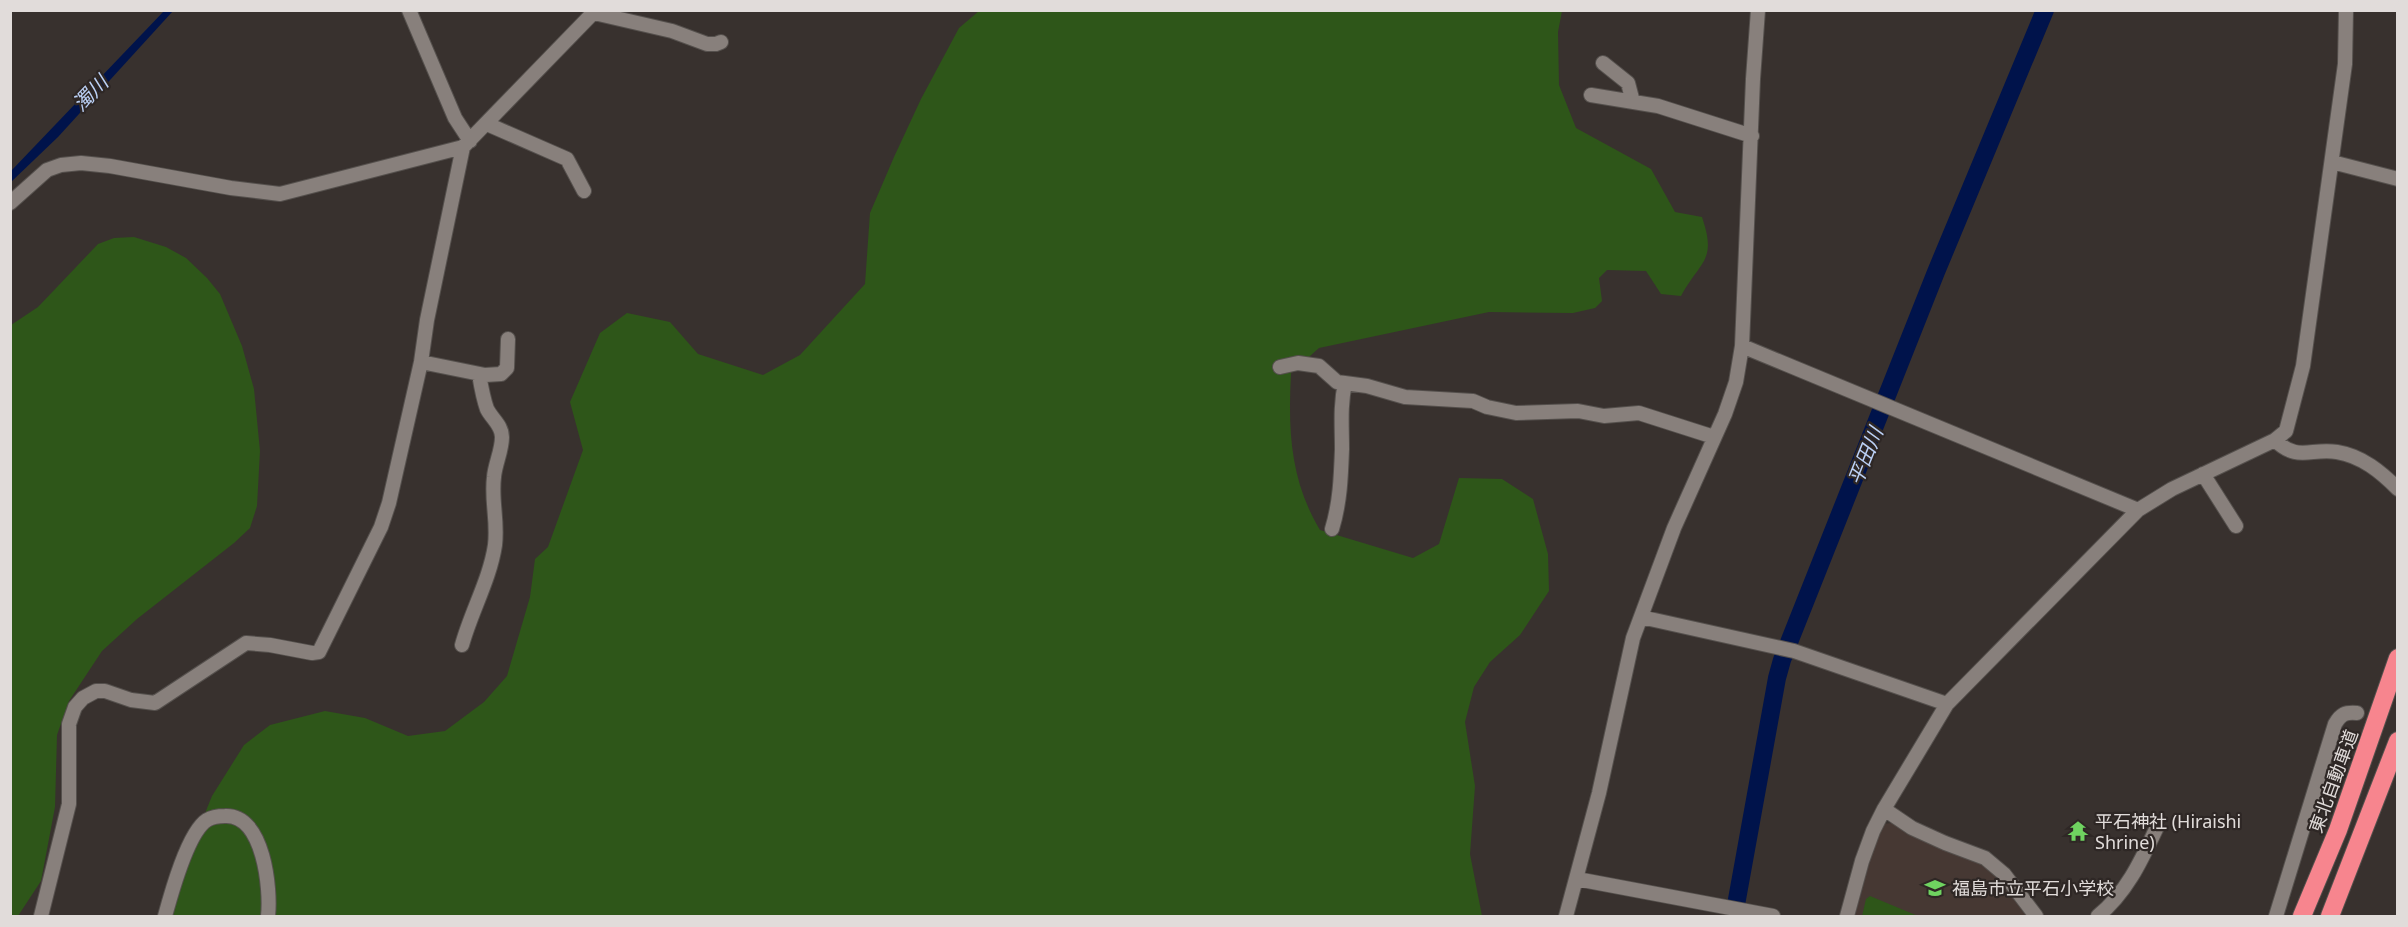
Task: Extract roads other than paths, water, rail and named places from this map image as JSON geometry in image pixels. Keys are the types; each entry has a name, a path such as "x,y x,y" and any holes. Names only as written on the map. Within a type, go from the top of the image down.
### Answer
{"highway":[{"name":"東北自動車道","path":"2302,916 2338,830 2397,658"},
{"path":"2330,916 2397,741"}],"street":[{"path":"42,915 69,804 69,724 75,707 83,698 96,691 105,691 131,700 155,703 246,643 312,653 319,652 381,527 389,503 421,362 427,320 466,144 409,10"},
{"path":"1566,916 1604,772 1634,638 1674,528 1736,382 1742,346 1758,10"},
{"path":"1847,916 1862,861 1884,809 1947,704 2138,510 2172,489 2275,440 2286,431 2303,366 2345,64 2346,10"},
{"path":"10,203 47,170 61,165 81,163 110,166 231,188 280,194 466,144 595,12 672,31 707,44 721,42"},
{"path":"1603,63 1628,83 1633,102"},
{"path":"1591,95 1658,106 1752,136"},
{"path":"487,124 567,159 585,191"},
{"path":"2332,162 2397,179"},
{"path":"421,362 479,374 498,375 506,371 508,339"},
{"path":"1742,346 2138,510"},
{"path":"1280,367 1298,363 1319,366 1337,382 1367,386 1405,397 1473,401 1487,407 1516,413 1578,411 1604,416 1639,413 1714,437"},
{"path":"462,645 491,559 497,522 493,502 494,475 500,456 502,436 500,428 488,412 479,374"},
{"path":"1332,529 1339,501 1342,448 1341,403 1345,383"},
{"path":"2275,440 2289,451 2296,453 2337,452 2356,458 2377,469 2397,489"},
{"path":"2203,474 2236,526"},
{"path":"1641,618 1793,651 1947,704"},
{"path":"2276,916 2335,724 2346,712 2357,713"},
{"path":"1884,809 1912,828 1985,858 2004,874 2036,916"},
{"path":"165,916 195,833 207,820 228,815 248,826 260,845 270,902 268,916"},
{"path":"2098,916 2115,902 2130,882 2157,827"},
{"path":"1577,879 1773,916"}],"water":[{"name":"濁川","path":"164,11 173,11 58,137 11,182 11,171"}],"waterway":[{"name":"平田川","path":"1734,916 1782,660 1936,272 2045,10"}],"place":[{"name":"平石神社 (Hiraishi Shrine)","path":"2078,831"},
{"name":"福島市立平石小学校","path":"1935,888"}]}
